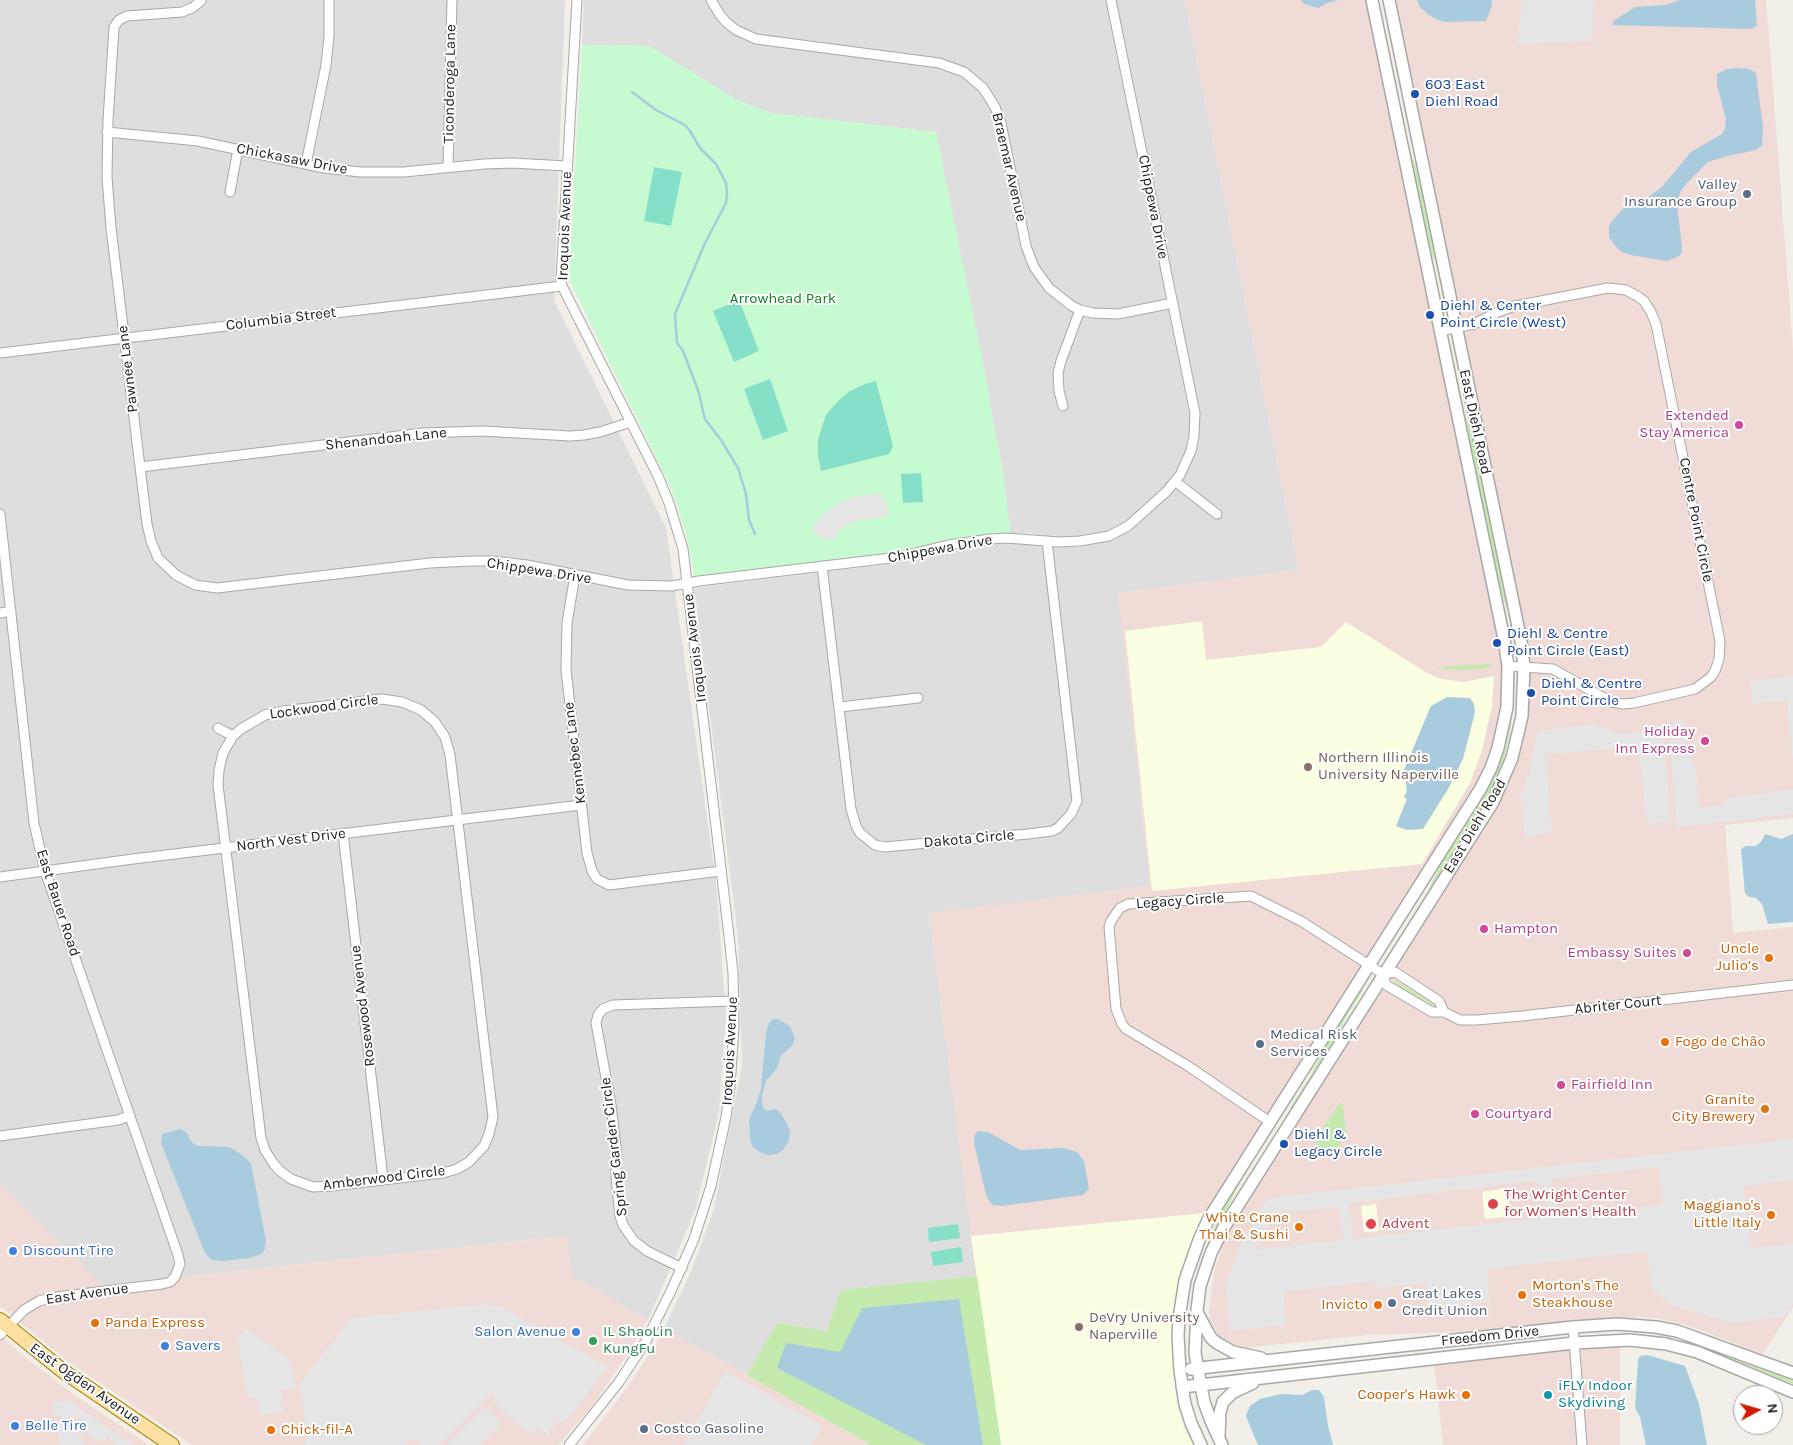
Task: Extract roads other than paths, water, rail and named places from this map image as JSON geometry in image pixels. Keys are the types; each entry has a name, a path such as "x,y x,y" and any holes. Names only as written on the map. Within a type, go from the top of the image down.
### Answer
{"main road":[{"name":"East Ogden Avenue","path":"2,1327 62,1371 172,1445"}],"street":[{"path":"306,164 326,65 329,36 329,0"},
{"name":"Ticonderoga Lane","path":"448,167 452,0"},
{"name":"Iroquois Avenue","path":"569,1445 618,1382 646,1341 682,1268 706,1205 719,1151 730,1087 734,1001 731,956 683,549 669,503 631,422 562,286 561,280 577,0"},
{"name":"Braemar Avenue","path":"711,0 726,22 736,30 756,39 940,62 973,78 990,98 1001,123 1026,246 1034,268 1043,282 1055,294 1080,310 1105,314 1118,314 1173,302"},
{"name":"Chippewa Drive","path":"195,585 217,588 430,563 492,561 527,565 628,585 672,586 899,557 948,545 990,539 1006,538 1080,542 1109,536 1122,529 1136,520 1176,482 1190,451 1195,420 1191,391 1111,0"},
{"name":"East Diehl Road","path":"1201,1445 1191,1423 1180,1370 1179,1318 1185,1280 1193,1255 1208,1220 1474,800 1491,768 1506,714 1508,666 1504,639 1372,0"},
{"name":"East Diehl Road","path":"1220,1442 1210,1422 1200,1385 1195,1352 1196,1310 1200,1286 1206,1268 1222,1229 1473,834 1499,789 1512,758 1523,702 1524,666 1521,641 1388,0"},
{"name":"Pawnee Lane","path":"195,585 168,569 158,558 147,524 108,201 107,132 114,27 119,20 127,16 182,12 192,8 201,1"},
{"name":"Chickasaw Drive","path":"107,132 168,138 238,149 344,170 380,172 512,163 567,166"},
{"path":"230,192 238,149"},
{"name":"Columbia Street","path":"0,353 562,286"},
{"name":"Centre Point Circle","path":"1440,331 1481,322 1498,312 1515,306 1608,288 1622,289 1644,301 1656,324 1720,641 1718,663 1711,676 1700,686 1682,694 1634,703 1611,702 1553,669 1508,666"},
{"path":"1063,406 1059,391 1058,373 1080,310"},
{"name":"Shenandoah Lane","path":"140,467 439,432 494,431 558,436 584,435 631,422"},
{"path":"1176,482 1217,514"},
{"name":"East Bauer Road","path":"0,514 34,823 45,871 178,1255 180,1264 175,1277"},
{"name":"Dakota Circle","path":"822,566 851,809 860,833 875,845 884,847 1028,834 1058,828 1071,814 1077,801 1047,541"},
{"name":"Kennebec Lane","path":"576,575 567,623 566,662 590,865 597,879 609,885 721,871"},
{"path":"0,613 11,611"},
{"path":"840,707 918,698"},
{"name":"Lockwood Circle","path":"226,848 218,785 223,753 233,736 255,719 283,711 382,699 408,704 421,710 435,722 444,737 450,755 458,819"},
{"path":"218,728 233,736"},
{"name":"North Vest Drive","path":"0,877 343,833 582,805"},
{"name":"Amberwood Circle","path":"226,848 261,1138 265,1150 273,1163 291,1179 305,1185 331,1186 443,1173 457,1169 477,1155 490,1134 493,1117 458,819"},
{"name":"Rosewood Avenue","path":"343,833 384,1179"},
{"name":"Legacy Circle","path":"1270,1122 1188,1066 1126,1029 1122,1024 1116,1009 1109,928 1114,914 1128,904 1251,896 1301,921 1370,966"},
{"name":"Abriter Court","path":"1370,966 1383,974 1388,986 1432,1012 1444,1012 1460,1020 1477,1020 1793,985"},
{"name":"Abriter Court","path":"1383,974 1395,972 1439,1000 1444,1012"},
{"name":"Spring Garden Circle","path":"682,1268 647,1251 634,1241 620,1216 616,1147 611,1104 596,1023 598,1015 603,1009 613,1005 734,1001"},
{"path":"0,1136 118,1120 130,1116"},
{"name":"East Avenue","path":"2,1327 24,1310 47,1298 162,1284 170,1282 175,1277"},
{"path":"1196,1310 1208,1332 1217,1343 1233,1352 1270,1360"},
{"name":"Freedom Drive","path":"1180,1370 1573,1327 1636,1325 1677,1331 1793,1372"},
{"path":"1573,1327 1582,1445"},
{"name":"Freedom Drive","path":"1182,1387 1574,1343 1630,1340 1666,1344 1697,1352 1793,1392"},
{"path":"1220,1442 1220,1412 1223,1402 1232,1393 1243,1387 1272,1377"}],"water":[{"path":"1301,0 1339,0 1318,8 1304,4"},
{"path":"1417,0 1492,0 1492,5 1486,21 1443,22 1430,16 1420,7"},
{"path":"1680,0 1755,0 1757,26 1750,29 1613,25 1613,22 1635,7 1665,5"},
{"path":"1727,69 1749,69 1756,73 1763,128 1762,146 1756,150 1708,162 1686,184 1680,193 1677,203 1681,254 1667,261 1622,252 1609,237 1609,226 1612,221 1624,208 1644,200 1661,188 1691,152 1722,134 1725,129 1726,120 1717,84 1717,74"},
{"path":"1447,697 1470,698 1474,704 1475,712 1463,759 1448,789 1423,829 1407,830 1396,826 1407,799 1404,797 1407,791 1406,777 1403,772 1431,706"},
{"path":"1765,834 1781,839 1793,834 1793,922 1768,924 1762,904 1756,898 1749,897 1745,893 1741,850 1745,846 1756,846 1761,842"},
{"path":"773,1019 778,1019 790,1026 795,1039 792,1046 781,1055 777,1068 766,1081 762,1096 764,1109 767,1111 775,1109 780,1112 790,1131 789,1141 784,1149 777,1154 768,1155 759,1152 752,1146 749,1120 761,1088 766,1033 769,1023"},
{"path":"180,1129 186,1132 196,1146 229,1147 251,1163 266,1241 262,1254 250,1258 223,1261 212,1260 205,1253 161,1143 162,1134"},
{"path":"978,1131 988,1132 1020,1150 1063,1148 1077,1152 1084,1161 1089,1189 1083,1195 1002,1206 992,1205 987,1197 974,1143 975,1134"},
{"path":"959,1299 983,1445 926,1445 777,1368 786,1343 840,1352 862,1308"},
{"path":"1647,1355 1685,1366 1699,1404 1707,1445 1646,1445 1640,1417 1635,1408 1638,1360 1640,1356"},
{"path":"1312,1390 1319,1390 1324,1397 1333,1445 1258,1445 1246,1415 1250,1406 1260,1399 1281,1394 1302,1395"}],"waterway":[{"path":"632,92 656,110 685,125 700,148 716,164 726,183 726,203 705,243 675,314 677,343 683,351 698,390 705,419 721,440 738,468 746,494 749,520 755,534"}],"place":[{"name":"603 East Diehl Road","path":"1415,94"},
{"name":"Valley Insurance Group","path":"1747,194"},
{"name":"Diehl & Center Point Circle (West)","path":"1430,315"},
{"name":"Extended Stay America","path":"1739,425"},
{"name":"Diehl & Centre Point Circle (East)","path":"1497,643"},
{"name":"Diehl & Centre Point Circle","path":"1531,693"},
{"name":"Holiday Inn Express","path":"1705,741"},
{"name":"Northern Illinois University Naperville","path":"1308,767"},
{"name":"Hampton","path":"1484,929"},
{"name":"Embassy Suites","path":"1687,953"},
{"name":"Uncle Julio’s","path":"1769,958"},
{"name":"Fogo de Chão","path":"1665,1042"},
{"name":"Medical Risk Services","path":"1260,1044"},
{"name":"Fairfield Inn","path":"1561,1085"},
{"name":"Granite City Brewery","path":"1765,1109"},
{"name":"Courtyard","path":"1475,1114"},
{"name":"Diehl & Legacy Circle","path":"1284,1144"},
{"name":"The Wright Center for Women's Health","path":"1493,1204"},
{"name":"Maggiano's Little Italy","path":"1771,1215"},
{"name":"Advent","path":"1371,1224"},
{"name":"White Crane Thai & Sushi","path":"1299,1227"},
{"name":"Discount Tire","path":"13,1251"},
{"name":"Morton's The Steakhouse","path":"1522,1295"},
{"name":"Great Lakes Credit Union","path":"1392,1303"},
{"name":"Invicto","path":"1378,1305"},
{"name":"Panda Express","path":"95,1323"},
{"name":"DeVry University Naperville","path":"1079,1327"},
{"name":"Salon Avenue","path":"576,1332"},
{"name":"IL ShaoLin KungFu","path":"593,1341"},
{"name":"Savers","path":"165,1346"},
{"name":"Cooper's Hawk","path":"1466,1395"},
{"name":"iFLY Indoor Skydiving","path":"1548,1395"},
{"name":"Belle Tire","path":"15,1426"},
{"name":"Costco Gasoline","path":"644,1429"},
{"name":"Chick-fil-A","path":"271,1430"}],"park label":[{"name":"Arrowhead Park","path":"783,299"}]}
